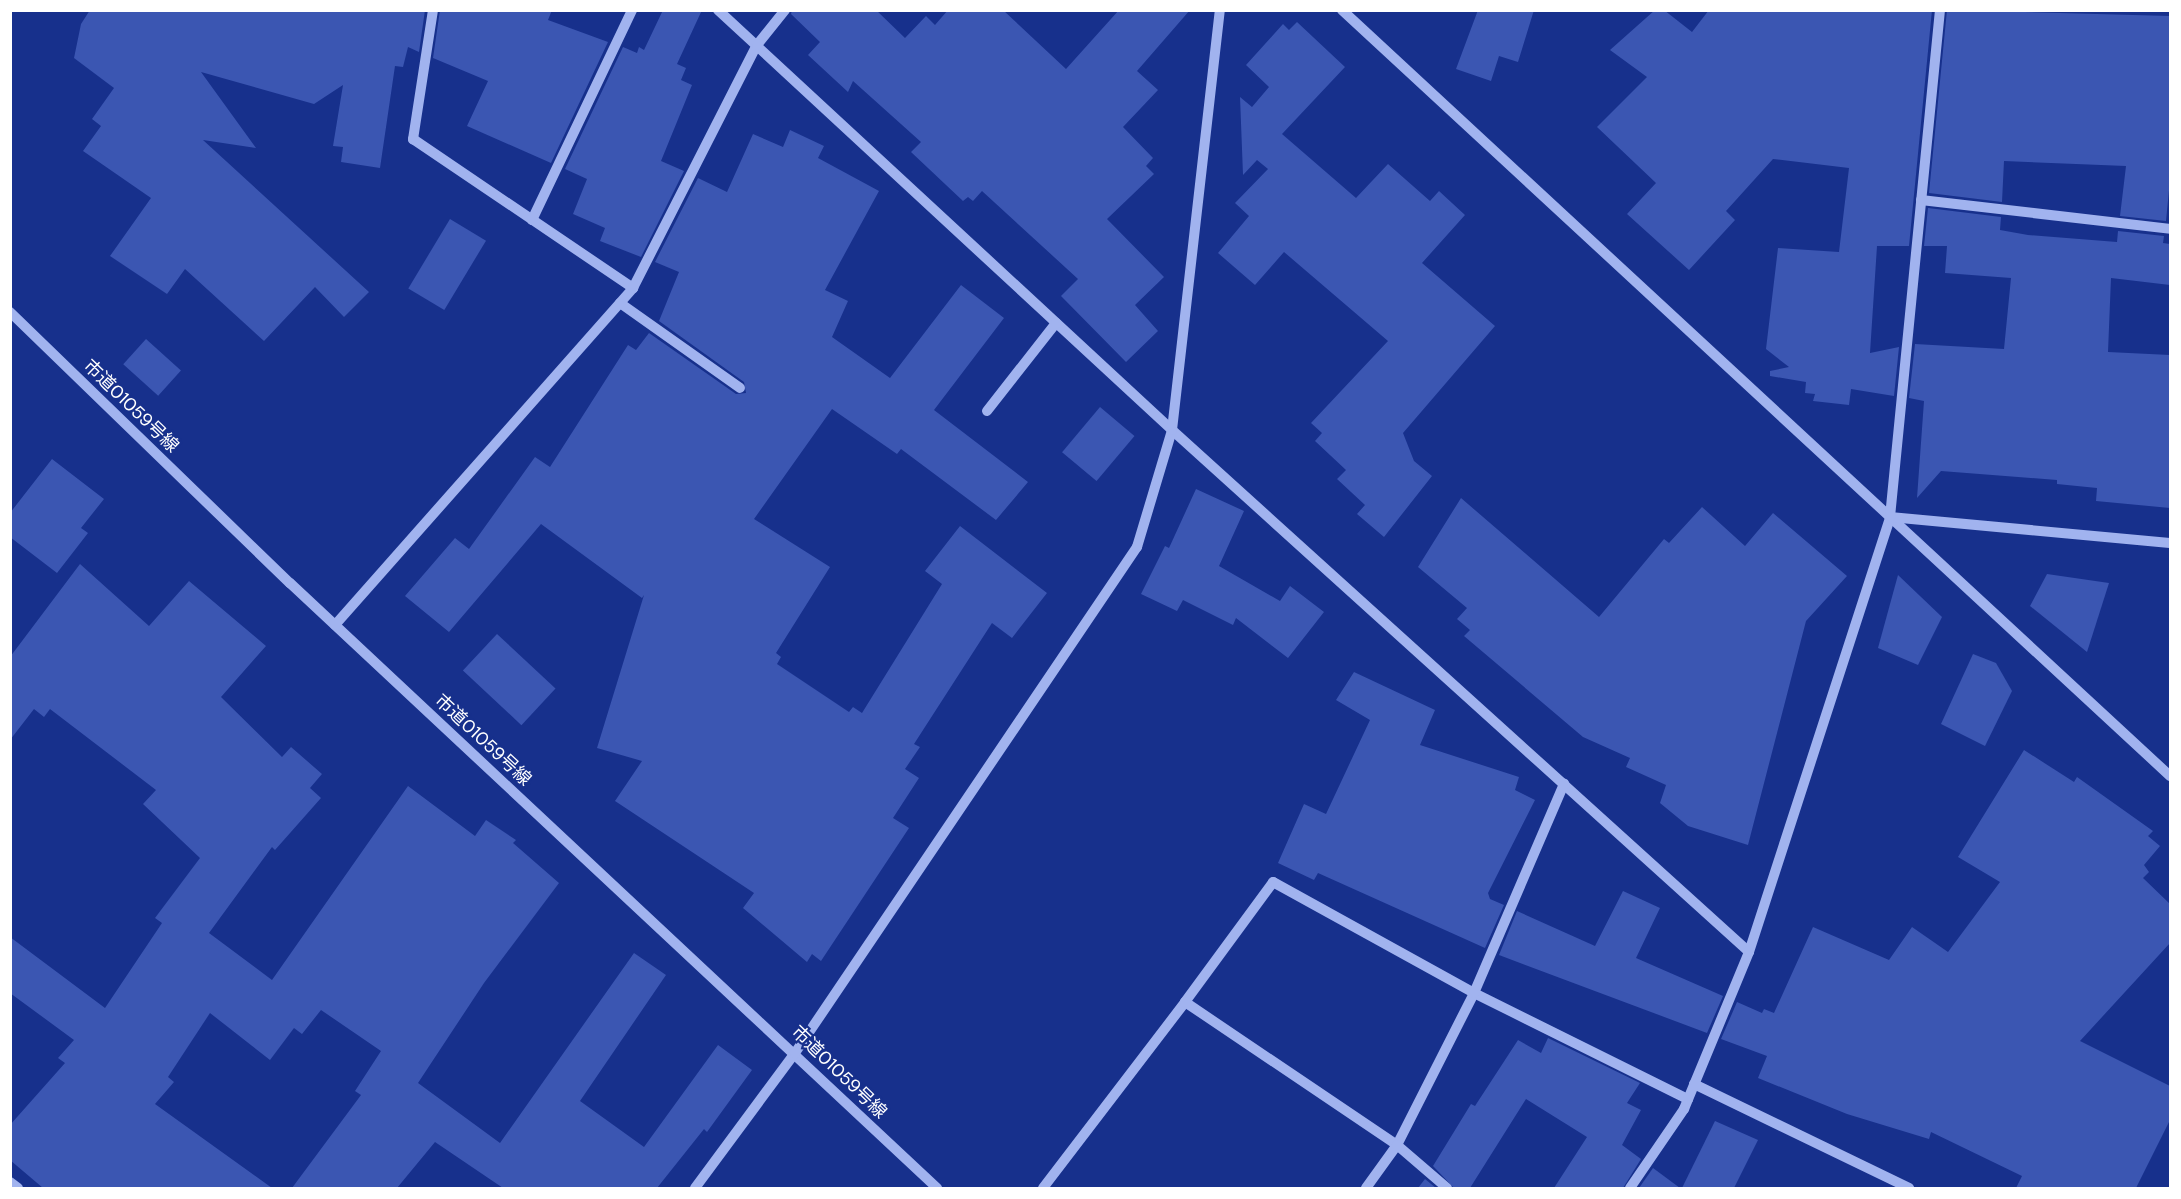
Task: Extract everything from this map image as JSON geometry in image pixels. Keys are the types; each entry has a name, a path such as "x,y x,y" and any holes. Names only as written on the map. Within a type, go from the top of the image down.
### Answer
{"street":[{"path":"433,10 413,139 633,288"},
{"path":"532,220 632,10"},
{"path":"718,10 1172,430 1749,951"},
{"path":"335,625 633,288 757,45 785,10"},
{"path":"694,1188 795,1053 1137,547 1172,430 1220,10"},
{"path":"1342,10 2170,776"},
{"path":"1630,1188 1688,1099 1749,951 1890,517 1940,10"},
{"path":"1921,200 2170,229"},
{"path":"620,303 740,388"},
{"name":"市道01059号線","path":"12,318 335,625 795,1053 931,1186"},
{"path":"987,411 1056,323"},
{"path":"1890,517 2170,543"},
{"path":"1366,1188 1397,1145 1474,993 1564,784"},
{"path":"1043,1188 1273,882 1474,993 1688,1099"},
{"path":"1185,1002 1397,1145 1447,1188"},
{"path":"1694,1084 1909,1188"},
{"path":"10,1182 18,1188"}],"building":[{"path":"90,10 425,10 419,52 408,47 403,67 395,66 380,168 341,162 343,147 333,146 343,85 314,104 201,72 256,148 203,140 369,292 344,317 315,287 264,341 185,269 167,294 110,256 151,198 83,151 101,126 92,119 114,88 74,58 81,24"},
{"path":"440,10 552,10 548,20 608,42 551,163 467,126 488,81 433,58"},
{"path":"663,10 702,10 677,64 686,68 681,80 692,85 661,161 684,171 641,257 600,241 605,228 573,214 587,179 565,169 623,47 637,53 639,47 644,50"},
{"path":"792,10 876,10 905,38 926,16 935,25 948,10 1003,10 1066,69 1119,10 1190,10 1137,71 1158,90 1123,127 1153,158 1146,166 1154,174 1107,219 1164,277 1135,305 1158,331 1126,362 1061,296 1078,279 982,191 973,201 968,197 963,201 911,152 921,142 853,81 848,92 808,55 820,42 791,14"},
{"path":"1478,10 1534,10 1518,62 1499,56 1491,81 1456,69"},
{"path":"1655,10 1664,10 1692,32 1709,10 1932,10 1909,246 1877,246 1870,353 1899,347 1894,396 1851,389 1849,405 1813,401 1815,394 1805,393 1806,382 1770,376 1770,371 1789,367 1766,349 1778,248 1839,252 1849,168 1773,159 1726,211 1735,220 1689,270 1627,214 1656,183 1597,127 1647,77 1610,50"},
{"path":"1947,10 2170,16 2170,180 2166,221 2120,216 2126,166 2004,161 2002,202 1929,193"},
{"path":"1297,22 1345,67 1282,134 1356,198 1388,164 1430,201 1439,191 1465,215 1422,263 1495,326 1403,433 1414,461 1432,476 1384,537 1357,514 1365,505 1337,479 1346,470 1315,441 1322,433 1311,423 1388,341 1284,252 1255,285 1218,253 1249,216 1235,203 1268,169 1257,160 1243,175 1240,97 1252,107 1269,87 1246,65 1283,24 1289,30"},
{"path":"790,130 824,146 818,158 879,191 825,290 848,301 832,337 890,378 961,285 1004,318 934,410 1028,482 996,520 901,449 897,454 832,409 754,519 830,567 776,653 781,657 777,664 849,712 853,707 862,713 942,584 925,571 960,526 1047,593 1012,638 992,623 914,744 920,747 905,769 919,778 893,818 909,828 821,961 812,954 807,962 743,908 754,893 615,801 642,761 597,748 644,595 642,598 541,524 449,632 405,596 455,538 469,549 535,457 550,467 628,345 636,350 649,333 736,394 746,393 744,382 659,321 679,272 655,262 698,178 727,192 753,134 783,147"},
{"path":"1928,208 2001,217 2000,230 2028,235 2117,242 2118,231 2164,236 2163,243 2170,244 2170,285 2111,278 2108,352 2170,355 2170,508 2096,501 2097,488 2057,484 2057,480 1941,471 1917,498 1924,401 1909,398 1915,344 2004,349 2011,278 1945,273 1947,246 1924,246"},
{"path":"450,219 486,241 444,310 408,288"},
{"path":"146,339 181,370 158,396 123,364"},
{"path":"1100,407 1134,436 1097,481 1062,452"},
{"path":"52,459 104,499 81,528 88,533 57,573 10,537 10,513"},
{"path":"1196,489 1244,511 1219,566 1280,601 1290,586 1324,612 1288,658 1236,618 1233,625 1183,600 1177,611 1141,594 1165,546 1169,548"},
{"path":"1461,498 1599,617 1664,539 1669,543 1702,507 1745,546 1773,513 1847,576 1806,621 1748,845 1688,826 1660,803 1666,785 1626,767 1630,758 1583,737 1464,636 1470,630 1457,619 1467,608 1418,567"},
{"path":"80,564 149,626 189,581 266,646 221,697 282,757 291,747 322,774 310,788 321,798 275,850 272,847 209,933 272,980 408,786 475,836 486,820 516,840 513,843 559,883 484,983 418,1083 500,1143 634,953 666,975 580,1101 644,1147 718,1045 752,1070 707,1132 704,1129 657,1188 503,1188 435,1142 397,1188 292,1188 361,1095 355,1091 381,1051 321,1010 302,1034 294,1028 270,1060 210,1013 168,1077 174,1082 155,1104 272,1188 43,1188 10,1160 10,1125 65,1063 58,1058 74,1040 10,993 10,937 105,1008 162,923 155,918 200,858 143,804 156,790 50,709 44,717 34,709 10,740 10,657"},
{"path":"2047,574 2109,583 2087,652 2030,606"},
{"path":"1898,575 1942,617 1918,665 1878,648"},
{"path":"497,634 556,689 521,725 463,671"},
{"path":"1973,654 1996,663 2012,691 1985,746 1941,724"},
{"path":"1354,672 1435,710 1420,745 1519,777 1515,790 1535,800 1488,893 1490,899 1504,905 1485,948 1318,873 1314,880 1278,863 1304,804 1326,814 1370,720 1336,700"},
{"path":"2024,750 2074,782 2077,777 2153,831 2148,836 2160,846 2144,865 2149,872 2143,878 2170,904 2170,943 2080,1041 2170,1086 2170,1120 2136,1188 2016,1188 2022,1176 1931,1132 1929,1139 1847,1114 1758,1078 1767,1056 1721,1039 1737,1002 1762,1013 1764,1009 1774,1013 1813,927 1889,960 1912,927 1948,952 2000,882 1958,857"},
{"path":"1623,891 1660,908 1636,958 1723,996 1707,1033 1499,955 1517,911 1595,946"},
{"path":"1548,1038 1640,1083 1627,1103 1641,1110 1622,1145 1641,1159 1623,1188 1554,1188 1587,1137 1526,1099 1470,1188 1454,1188 1433,1166 1471,1104 1475,1106 1518,1040 1541,1053"},
{"path":"1715,1121 1758,1140 1734,1188 1682,1188"},
{"path":"1653,1168 1680,1188 1639,1188"},
{"path":"1425,1179 1436,1188 1418,1188"}]}
